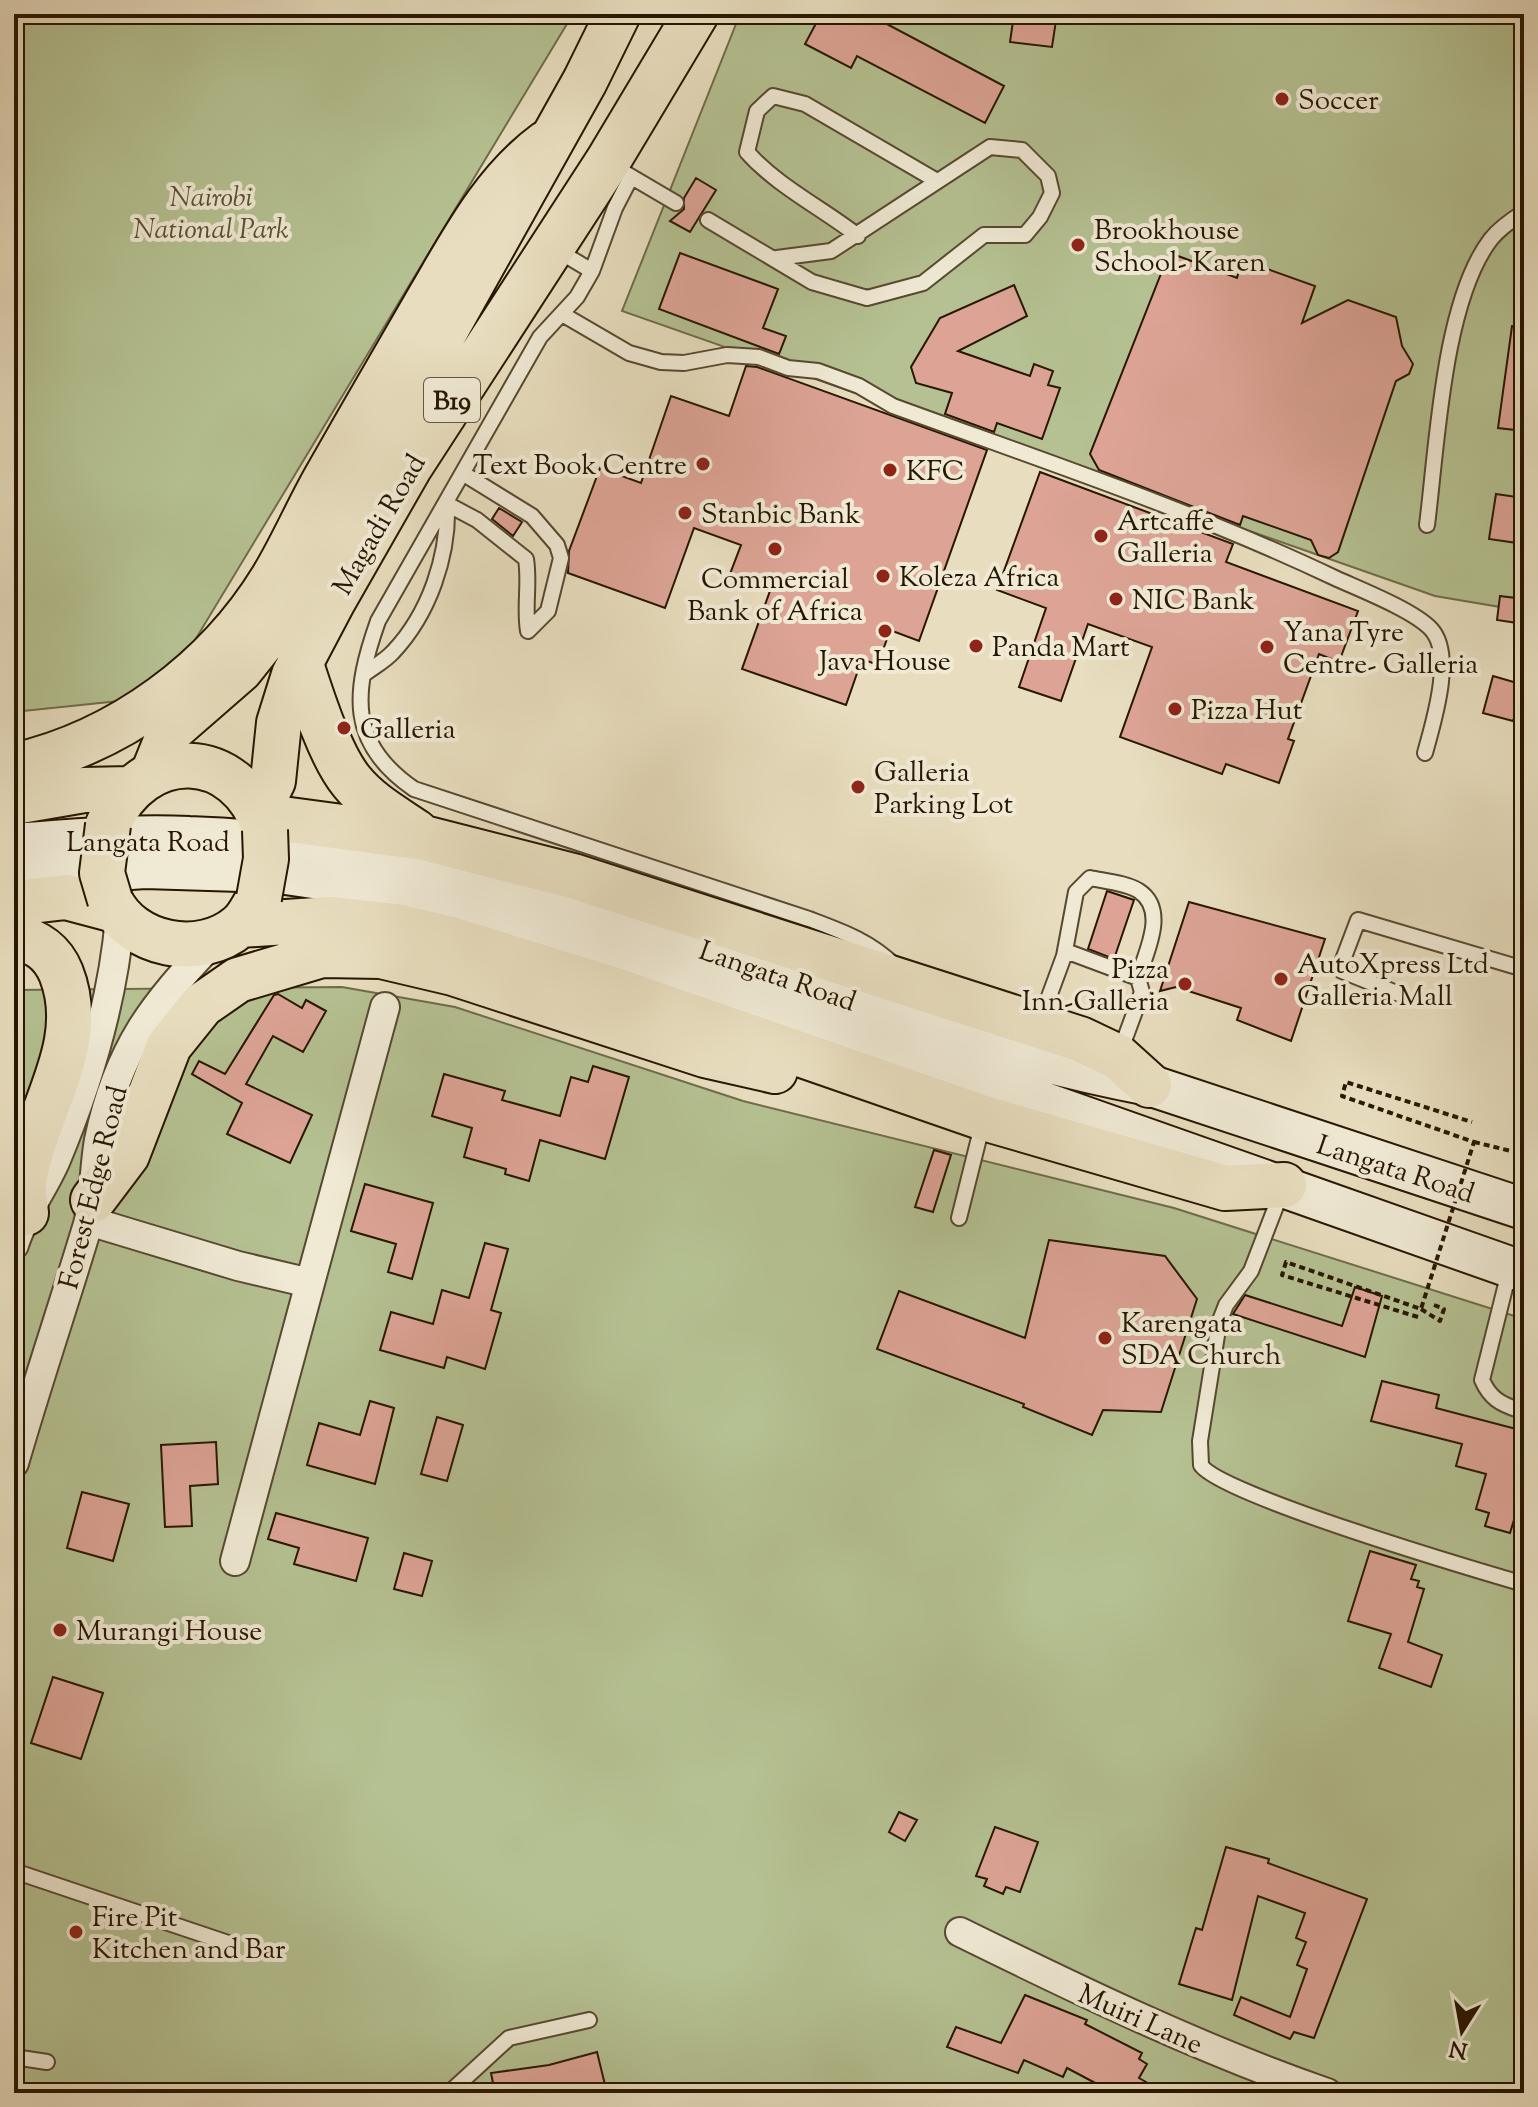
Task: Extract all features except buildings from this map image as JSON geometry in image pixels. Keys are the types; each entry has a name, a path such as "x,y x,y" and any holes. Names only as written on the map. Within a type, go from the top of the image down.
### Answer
{"main road":[{"name":"Magadi Road","path":"131,795 170,731 240,670 292,605 618,14"},
{"name":"Magadi Road","path":"261,818 273,781 284,703 300,661 409,468 549,246 620,169 696,14"},
{"path":"14,766 58,754 114,729 197,670 243,620 273,578 357,423 469,230 512,171 549,140"},
{"path":"300,661 333,752 351,781 374,803 424,838"},
{"path":"14,802 84,790 131,795 187,766 209,769 228,778 261,818 266,859 239,920"},
{"path":"131,795 102,873 115,910 131,928 167,943 186,945 239,920 332,919 395,926 451,939 609,988 984,1118 1225,1188 1284,1185"},
{"path":"261,818 424,838 573,876 1080,1039 1134,1071"},
{"name":"Langata Road","path":"14,844 188,836 308,847 409,863 597,913 986,1045 1090,1074 1134,1071 1524,1209"},
{"name":"Langata Road","path":"14,877 145,868 303,876 389,889 542,929 1284,1185 1517,1270"},
{"path":"14,903 66,897 115,910"},
{"path":"14,937 41,946 59,967 70,997 72,1019 59,1071 25,1176 20,1229"},
{"path":"91,1211 127,1155 169,1046 202,1005 238,980 322,955 361,954 416,963 500,987 705,1055 984,1118"}],"street":[{"name":"Forest Edge Road","path":"20,1229 54,1164 85,1076 116,969 115,910"},
{"name":"Forest Edge Road","path":"14,1463 22,1407 91,1211 93,1171 100,1135 135,1037 165,992 239,920"},
{"path":"235,1561 385,1007"},
{"path":"91,1211 310,1283"},
{"name":"Muiri Lane","path":"960,1932 1103,2002 1238,2062 1327,2093"}],"lane":[{"path":"858,236 761,168 747,152 757,111 773,96 805,104 937,181"},
{"path":"708,220 777,258 812,282 867,298 923,283 984,235 1025,235 1040,217 1052,193 1048,176 1022,150 990,147 831,251 777,258"},
{"path":"676,203 620,169 615,208 592,271 562,314 540,337 378,621 363,675 363,722 371,747 388,771 414,789 856,936 880,951 895,966 901,980"},
{"path":"1427,525 1449,361 1461,303 1476,264 1492,238 1524,212"},
{"path":"549,246 592,271"},
{"path":"562,314 629,353 661,362 684,363 727,355 759,357 788,368 818,371 859,386 893,406 1247,536 1387,603 1430,629 1439,642 1441,681 1425,753"},
{"path":"447,504 477,520 526,559 529,578 523,605 528,631 548,611 561,558 557,545 532,516 464,474"},
{"path":"363,675 393,652 432,592 448,536 447,504"},
{"path":"1038,1026 1064,956 1076,892 1090,878 1138,889 1150,902 1155,924 1138,978 1142,992 1134,1071"},
{"path":"1399,994 1346,976 1342,971 1341,965 1358,920 1524,969"},
{"path":"1064,956 1071,953 1138,978"},
{"path":"959,1218 984,1118"},
{"path":"1284,1185 1251,1271 1226,1305 1219,1323 1200,1441 1204,1471 1240,1489 1304,1513 1524,1584"},
{"path":"1517,1270 1482,1380 1489,1395 1503,1405 1519,1410"},
{"path":"14,1871 228,1943"},
{"path":"449,2093 509,2038 589,2020"},
{"path":"14,2057 47,2062"}],"path":[{"path":"1472,1122 1346,1082 1342,1096 1474,1142 1511,1151"},
{"path":"1421,1309 1474,1142"},
{"path":"1418,1317 1282,1275 1286,1262 1421,1309 1440,1321 1444,1309 1434,1305"}],"green space":[{"name":"Nairobi National Park","path":"14,14 573,14 183,660 148,698 14,712"},
{"name":"Brookhouse School- Karen","path":"740,14 1524,14 1524,611 1435,596 622,311"},
{"path":"342,987 455,1007 743,1101 1174,1208 1524,1319 1524,2093 14,2093 14,990"}],"place":[{"name":"Soccer","path":"1282,99"},
{"name":"Brookhouse School- Karen","path":"1078,245"},
{"name":"Text Book Centre","path":"703,464"},
{"name":"KFC","path":"890,470"},
{"name":"Stanbic Bank","path":"685,513"},
{"name":"Artcaffe Galleria","path":"1101,536"},
{"name":"Commercial Bank of Africa","path":"775,549"},
{"name":"Koleza Africa","path":"883,576"},
{"name":"NIC Bank","path":"1116,599"},
{"name":"Java House","path":"885,631"},
{"name":"Panda Mart","path":"976,646"},
{"name":"Yana Tyre Centre- Galleria","path":"1267,647"},
{"name":"Pizza Hut","path":"1175,709"},
{"name":"Galleria","path":"344,728"},
{"name":"Galleria Parking Lot","path":"858,787"},
{"name":"AutoXpress Ltd Galleria Mall","path":"1281,979"},
{"name":"Pizza Inn-Galleria","path":"1185,984"},
{"name":"Karengata SDA Church","path":"1105,1338"},
{"name":"Murangi House","path":"60,1630"},
{"name":"Fire Pit Kitchen and Bar","path":"76,1932"}]}
